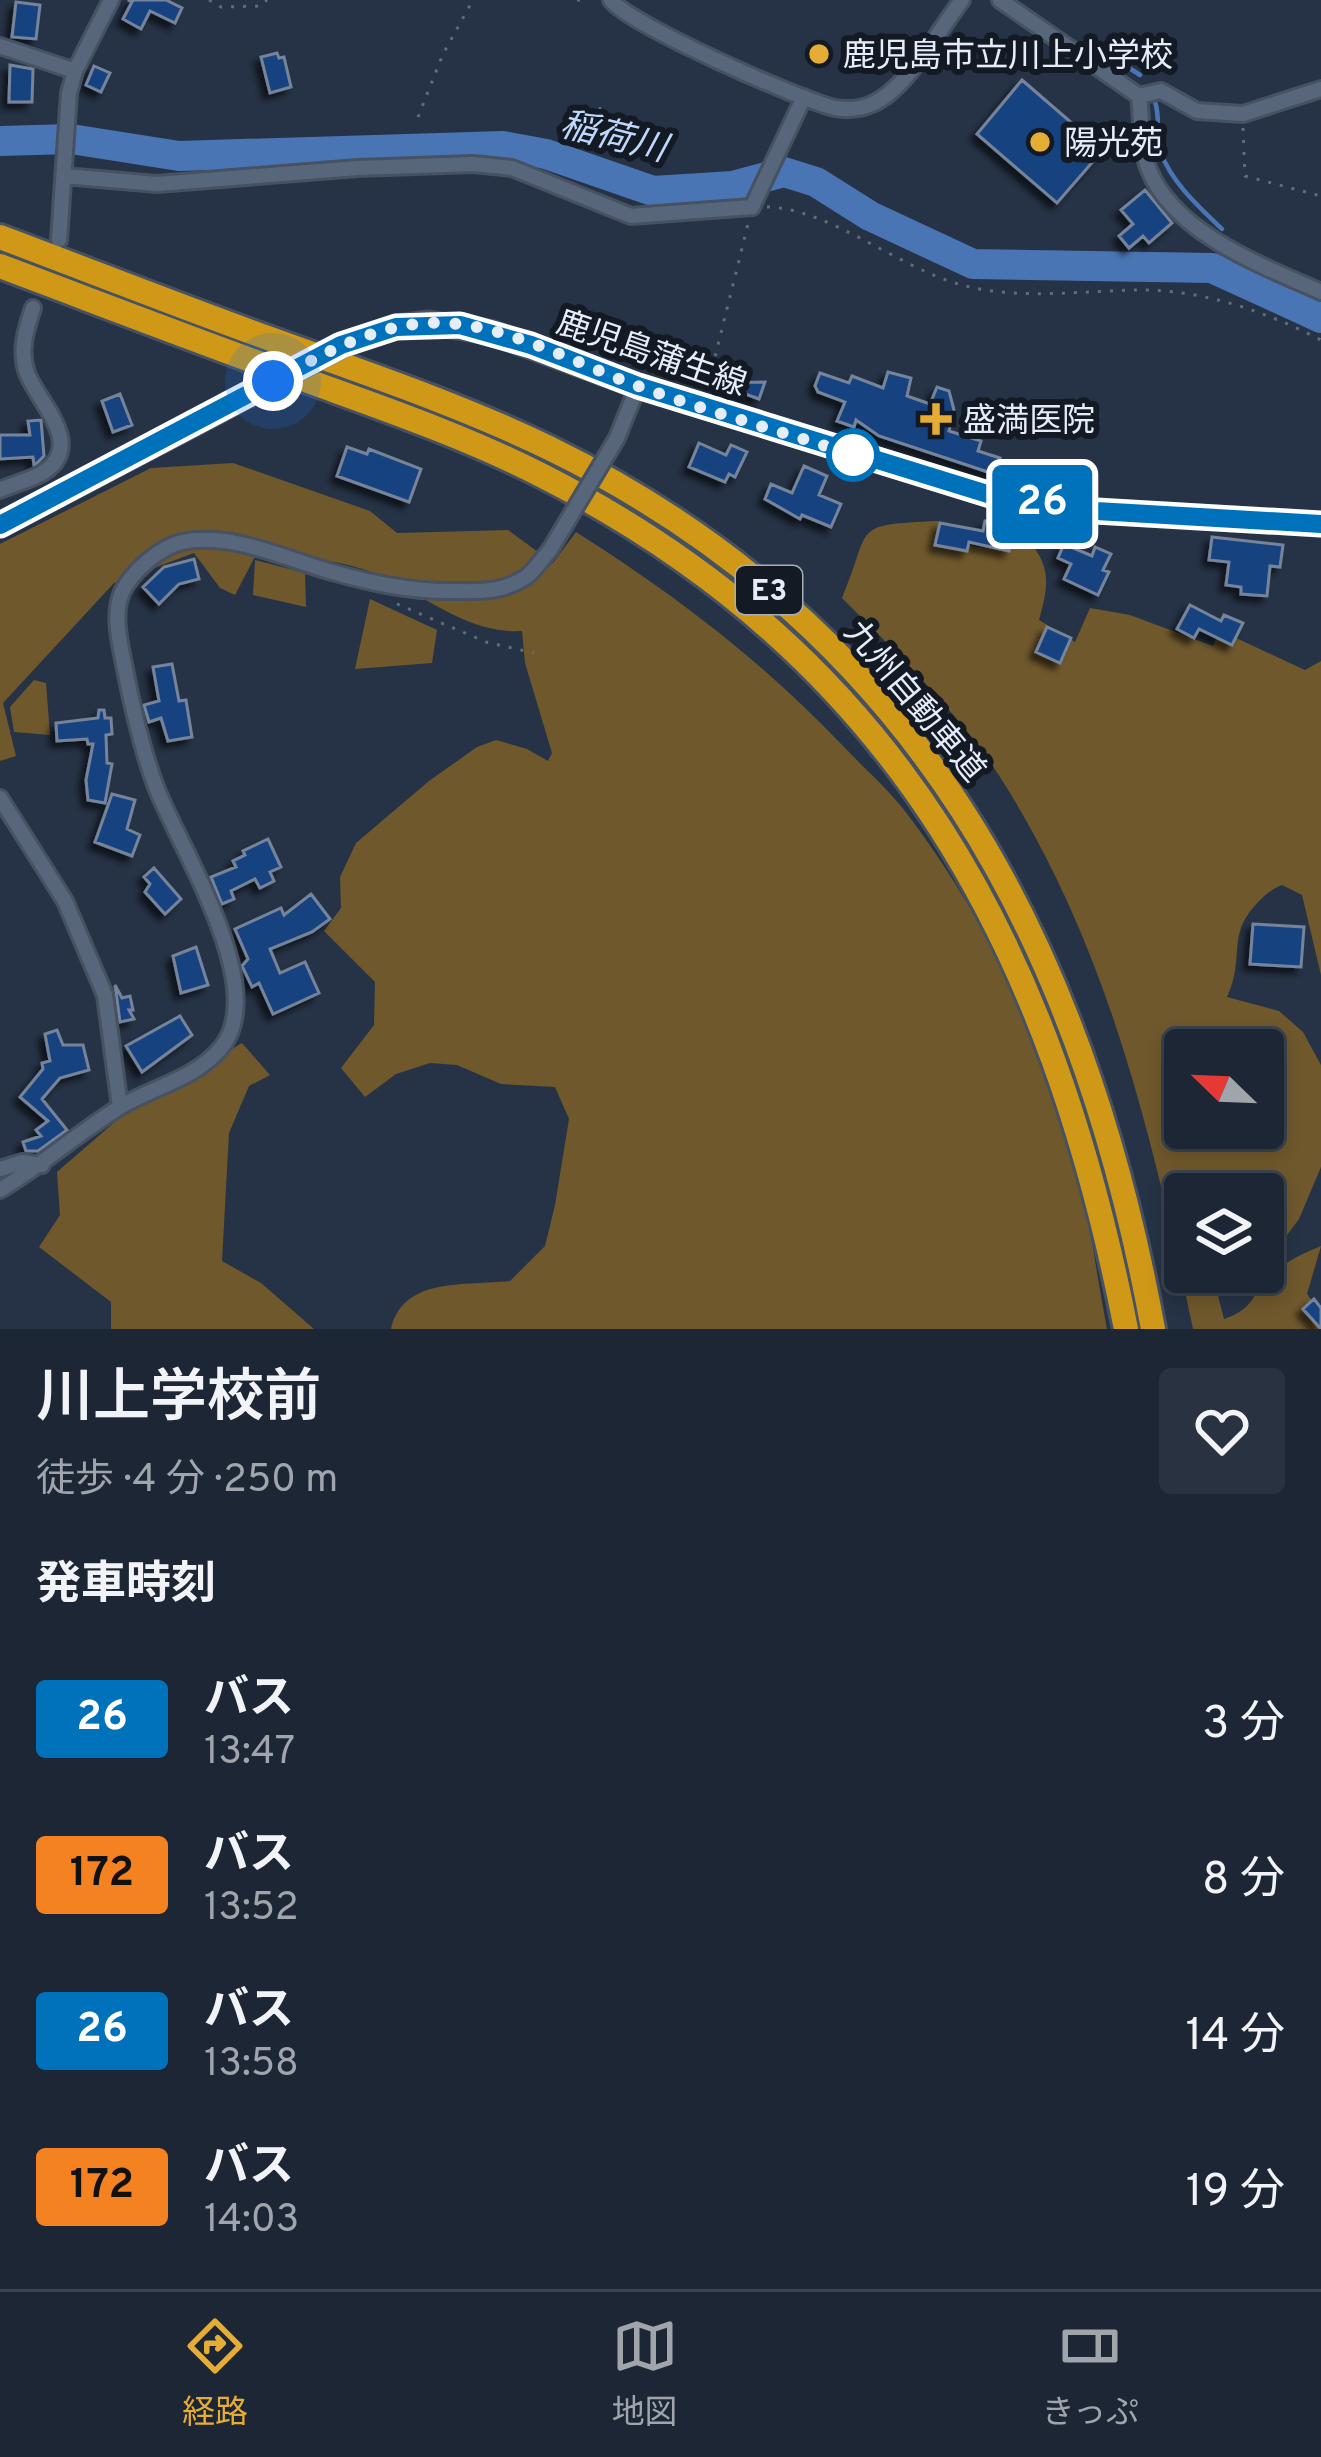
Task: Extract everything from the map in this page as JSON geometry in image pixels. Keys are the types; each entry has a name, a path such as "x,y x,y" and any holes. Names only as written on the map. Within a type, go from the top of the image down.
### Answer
{"highway":[{"name":"九州自動車道","path":"0,236 389,382 548,448 674,518 816,631 862,678 934,766 974,823 1037,941 1070,1018 1091,1084 1129,1218 1153,1329"},
{"name":"九州自動車道","path":"0,266 377,406 536,472 657,541 783,639 840,696 900,767 951,838 982,894 1045,1029 1104,1226 1126,1329"}],"main road":[{"name":"鹿児島蒲生線","path":"0,525 341,345 396,327 429,323 475,328 531,345 638,386 994,496 1096,511 1321,524"}],"street":[{"path":"59,240 64,125 75,71 111,0"},
{"path":"611,0 637,22 803,98 849,110 873,104 895,89 962,0"},
{"path":"1000,0 1139,96 1161,91 1197,111 1243,114 1321,89"},
{"path":"0,46 75,71"},
{"path":"1139,96 1149,172 1173,204 1210,238 1321,292"},
{"path":"64,176 157,184 473,164 512,168 631,215 755,203 803,98"},
{"path":"0,490 44,472 54,462 60,443 58,426 28,375 25,332 33,308"},
{"path":"0,1190 120,1107 196,1068 220,1050 235,1025 238,1000 224,945 139,734 117,612 127,584 169,546 204,541 250,546 413,592 491,593 528,576 550,550 617,438 638,386"},
{"path":"0,798 65,901 105,995 120,1107"},
{"path":"0,1169 22,1162 42,1165"}],"path":[{"path":"209,0 221,7 261,6 267,0"},
{"path":"418,117 443,54 472,0"},
{"path":"1243,114 1245,176 1321,196"},
{"path":"761,424 715,357 755,203 802,211 931,276 964,286 1188,295 1234,303 1321,340"},
{"path":"382,596 415,615 468,635 534,653"}],"shaded area":[{"path":"233,463 370,511 397,533 508,530 553,563 576,532 717,631 814,716 908,815 957,886 1000,962 1036,1042 1072,1148 1107,1329 391,1329 398,1312 423,1292 457,1284 510,1281 545,1246 569,1119 555,1087 501,1084 457,1065 430,1063 396,1074 365,1097 341,1068 374,1025 375,982 324,931 341,908 340,877 356,843 429,781 477,747 496,740 548,761 552,753 525,663 522,631 464,620 363,569 259,549 235,595 220,588 194,553 114,583 3,703 16,756 0,761 0,544 151,468"},
{"path":"938,521 956,539 978,547 1029,541 1042,560 1046,578 1039,620 1075,642 1090,608 1130,615 1213,646 1219,630 1305,670 1321,661 1321,975 1302,895 1282,885 1264,896 1244,921 1227,997 1279,1011 1303,1032 1321,1065 1321,1167 1299,1219 1284,1239 1284,1173 1164,1173 1164,1198 1098,975 1038,841 965,729 842,598 868,534 890,524"},
{"path":"255,560 305,573 306,607 253,595"},
{"path":"370,599 437,630 432,663 355,669"},
{"path":"34,680 46,683 50,735 14,732 10,707"},
{"path":"242,1043 270,1075 249,1086 229,1133 222,1261 261,1283 314,1329 111,1329 111,1302 39,1247 60,1215 57,1172 125,1113"},
{"path":"1321,1246 1307,1294 1321,1313 1321,1329 1193,1329 1185,1293 1217,1293 1224,1319 1247,1306 1256,1293 1284,1293 1284,1265"}],"building":[{"path":"128,0 166,0 182,8 175,23 150,11 141,29 123,19 132,2"},
{"path":"16,2 40,5 36,39 12,37"},
{"path":"277,53 284,57 291,87 270,93 261,57"},
{"path":"10,65 33,69 32,102 9,102"},
{"path":"94,66 110,73 101,92 86,85"},
{"name":"陽光苑","path":"1022,80 1103,150 1057,203 977,134"},
{"path":"600,109 612,123 599,135 587,121"},
{"path":"1145,190 1172,223 1149,243 1143,236 1129,248 1119,236 1133,224 1121,210"},
{"path":"888,372 911,378 907,396 930,404 937,387 949,391 954,410 949,431 981,441 978,451 1000,458 994,474 879,436 856,420 854,427 837,421 845,402 818,392 815,386 820,373 849,383 852,376 883,388"},
{"path":"765,382 759,399 718,384 718,383"},
{"path":"120,394 132,425 113,432 102,401"},
{"path":"41,420 44,456 37,463 34,465 33,457 0,459 0,435 30,435 28,421"},
{"path":"699,443 726,455 731,445 747,452 735,477 729,474 725,482 689,467"},
{"path":"347,447 367,454 369,449 421,469 409,502 337,476"},
{"path":"804,466 827,476 819,495 841,504 831,527 802,515 800,519 765,499 771,484 792,493"},
{"path":"985,521 1014,533 1009,551 969,542 967,551 935,545 940,523 983,531"},
{"path":"1212,537 1283,545 1280,567 1270,566 1267,596 1241,594 1241,587 1226,585 1229,562 1209,560"},
{"path":"1064,544 1092,556 1095,547 1111,554 1098,595 1064,579 1071,564 1058,558"},
{"path":"194,559 199,579 179,584 159,604 143,587 164,567"},
{"path":"1190,605 1221,621 1224,615 1243,623 1232,645 1199,629 1194,638 1177,629"},
{"path":"1047,627 1071,638 1060,663 1036,652"},
{"path":"172,664 179,701 186,700 192,737 168,741 161,718 149,722 144,705 159,701 153,667"},
{"path":"99,710 111,718 112,734 106,735 107,763 112,764 105,803 88,800 86,780 93,744 87,739 57,741 56,723 98,718"},
{"path":"112,794 135,800 127,829 140,835 132,856 95,842"},
{"path":"268,839 281,867 270,872 274,881 260,888 255,879 231,891 234,899 222,904 211,877 236,867 233,861 245,855 243,851"},
{"path":"154,868 181,899 165,914 145,892 150,884 144,877"},
{"path":"311,894 330,919 270,949 280,973 305,962 319,993 273,1014 259,983 252,987 242,966 248,959 235,929 281,908 284,915"},
{"path":"1253,924 1304,927 1301,967 1250,964"},
{"path":"196,947 208,985 181,993 173,956"},
{"path":"115,985 122,998 130,996 134,1019 120,1022"},
{"path":"180,1016 192,1035 142,1072 126,1046"},
{"path":"57,1030 63,1045 83,1045 89,1070 60,1078 42,1099 67,1130 38,1151 26,1151 23,1142 41,1136 36,1130 48,1121 20,1097 43,1069 42,1063 50,1061 45,1034"},
{"path":"1314,1299 1321,1308 1321,1329 1303,1309"}],"waterway":[{"path":"1094,45 1140,75"},
{"path":"1155,102 1165,163 1222,229"},
{"name":"稲荷川","path":"0,141 71,139 179,156 503,146 546,154 653,191 733,186 784,172 816,182 870,216 973,264 1212,268 1321,318"},
{"path":"1229,261 1232,277"}],"bus line":[{"name":"26","path":"0,525 341,345 396,327 429,323 490,332 638,386 994,496 1096,511 1321,524"}],"place":[{"name":"鹿児島市立川上小学校","path":"819,54"},
{"name":"陽光苑","path":"1040,142"},
{"name":"盛満医院","path":"936,419"}],"route":[{"path":"273,381 373,333 429,323 460,325 853,455"}]}
